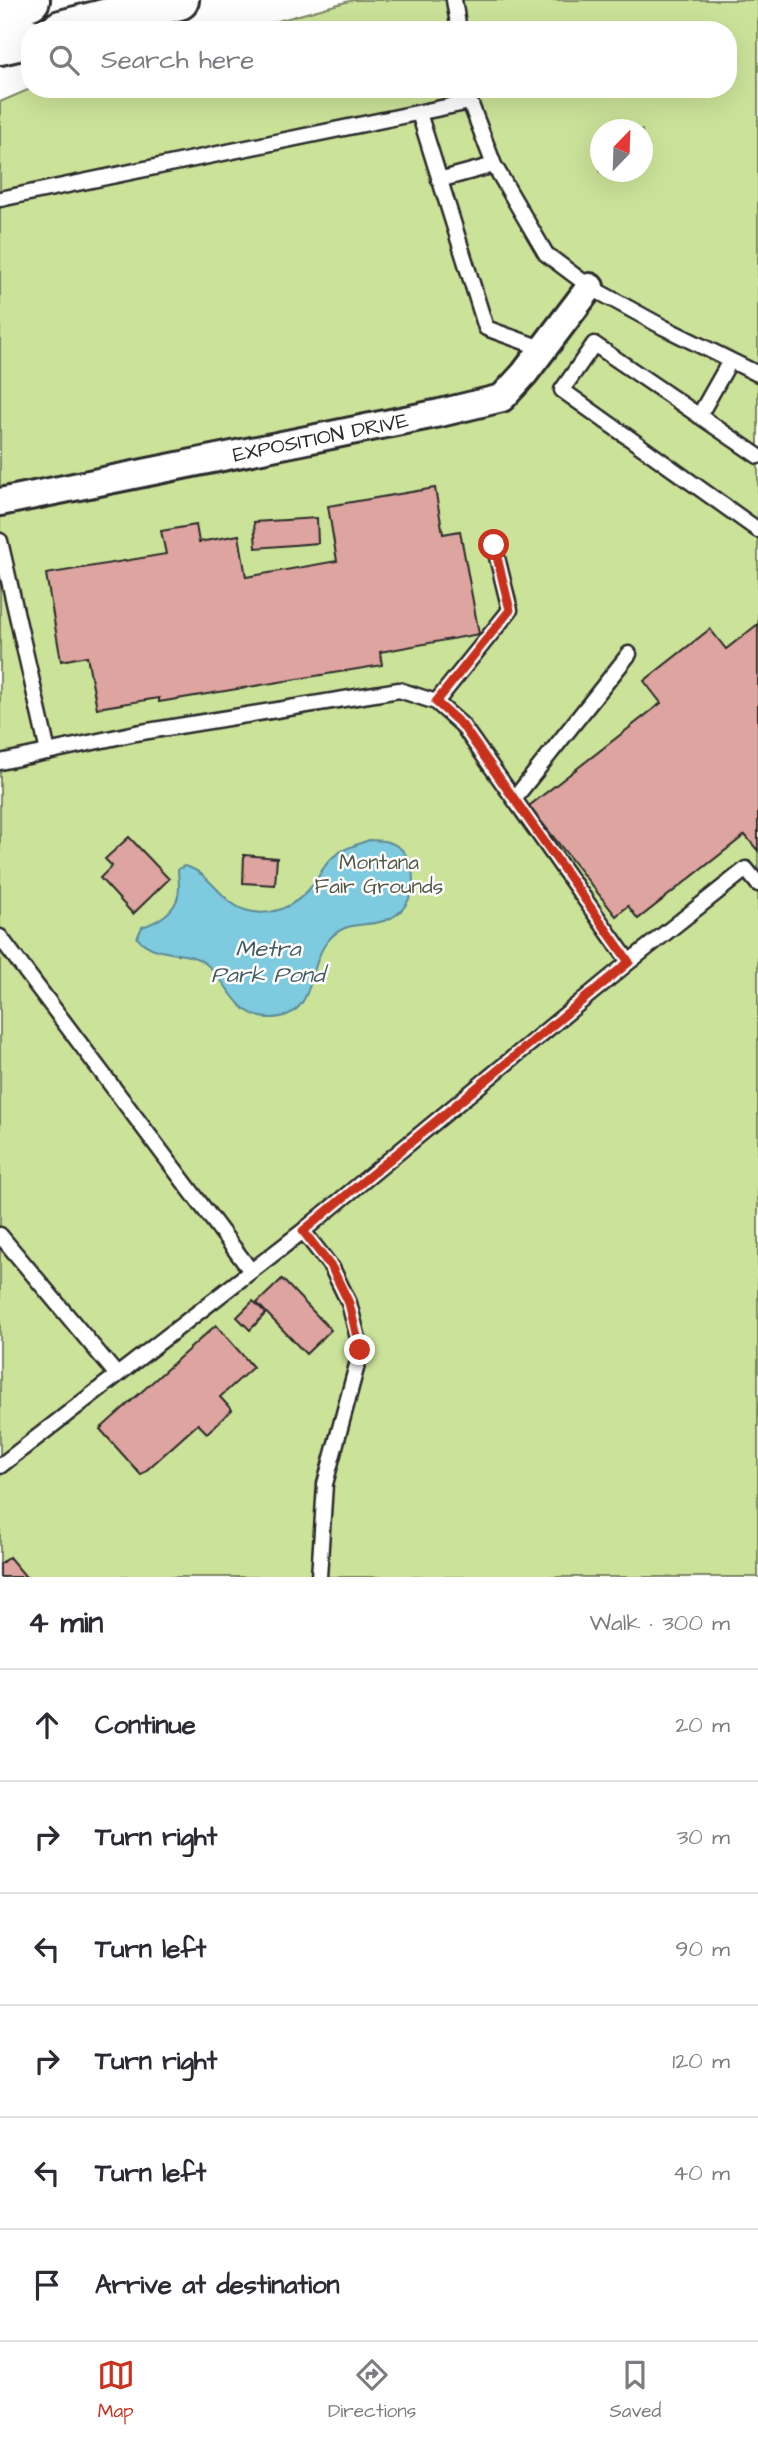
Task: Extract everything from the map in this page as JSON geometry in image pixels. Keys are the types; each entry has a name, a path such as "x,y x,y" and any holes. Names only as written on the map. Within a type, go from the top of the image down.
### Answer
{"main road":[{"path":"0,9 30,0"},
{"path":"96,21 179,0"},
{"path":"0,45 21,40"}],"street":[{"name":"EXPOSITION DRIVE","path":"0,502 440,413 502,398 544,349 590,287"}],"lane":[{"path":"454,0 458,21"},
{"path":"0,199 419,113 463,98"},
{"path":"470,98 494,165 546,254 590,287 758,374"},
{"path":"419,113 485,328 544,349"},
{"path":"439,180 494,165"},
{"path":"758,456 594,344 562,390 758,530"},
{"path":"699,416 730,361"},
{"path":"0,541 48,752"},
{"path":"436,702 510,610 494,545"},
{"path":"514,799 629,654"},
{"path":"0,762 136,733 399,690 436,702 462,725 629,962"},
{"path":"0,1466 303,1231 746,869 758,884"},
{"path":"0,937 251,1271"},
{"path":"303,1231 332,1268 349,1303 360,1350 325,1484 319,1577"},
{"path":"0,1235 117,1375"}],"green space":[{"name":"Montana Fair Grounds","path":"353,0 758,0 758,1577 0,1577 0,102 21,93 21,98 737,98 737,21 277,21"}],"water":[{"name":"Metra Park Pond","path":"369,840 391,843 403,851 412,869 409,898 405,906 389,919 349,927 334,935 321,952 304,1000 297,1009 286,1015 259,1017 249,1012 205,963 189,956 154,949 137,938 142,927 168,913 176,901 178,869 184,866 201,874 236,906 264,913 282,909 298,900 334,856"}],"building":[{"path":"435,488 443,534 460,531 479,634 380,652 382,665 159,702 159,698 97,708 87,656 61,661 46,574 166,554 161,531 196,525 199,542 239,535 246,577 337,561 328,506"},
{"path":"317,518 318,543 256,548 254,522"},
{"path":"758,624 758,851 745,835 638,919 628,906 616,916 529,806 661,703 644,681 710,629 726,649"},
{"path":"129,837 169,879 133,914 100,878 112,866 105,859"},
{"path":"244,855 277,858 275,885 243,883"},
{"path":"282,1279 331,1330 306,1354 257,1303"},
{"path":"253,1301 266,1313 250,1330 237,1317"},
{"path":"216,1325 253,1367 220,1397 232,1410 207,1433 198,1424 141,1475 100,1429"},
{"path":"9,1557 26,1577 0,1577 0,1564"}],"route":[{"path":"360,1350 349,1303 332,1268 303,1231 629,962 462,725 436,702 510,610 494,545"}]}
